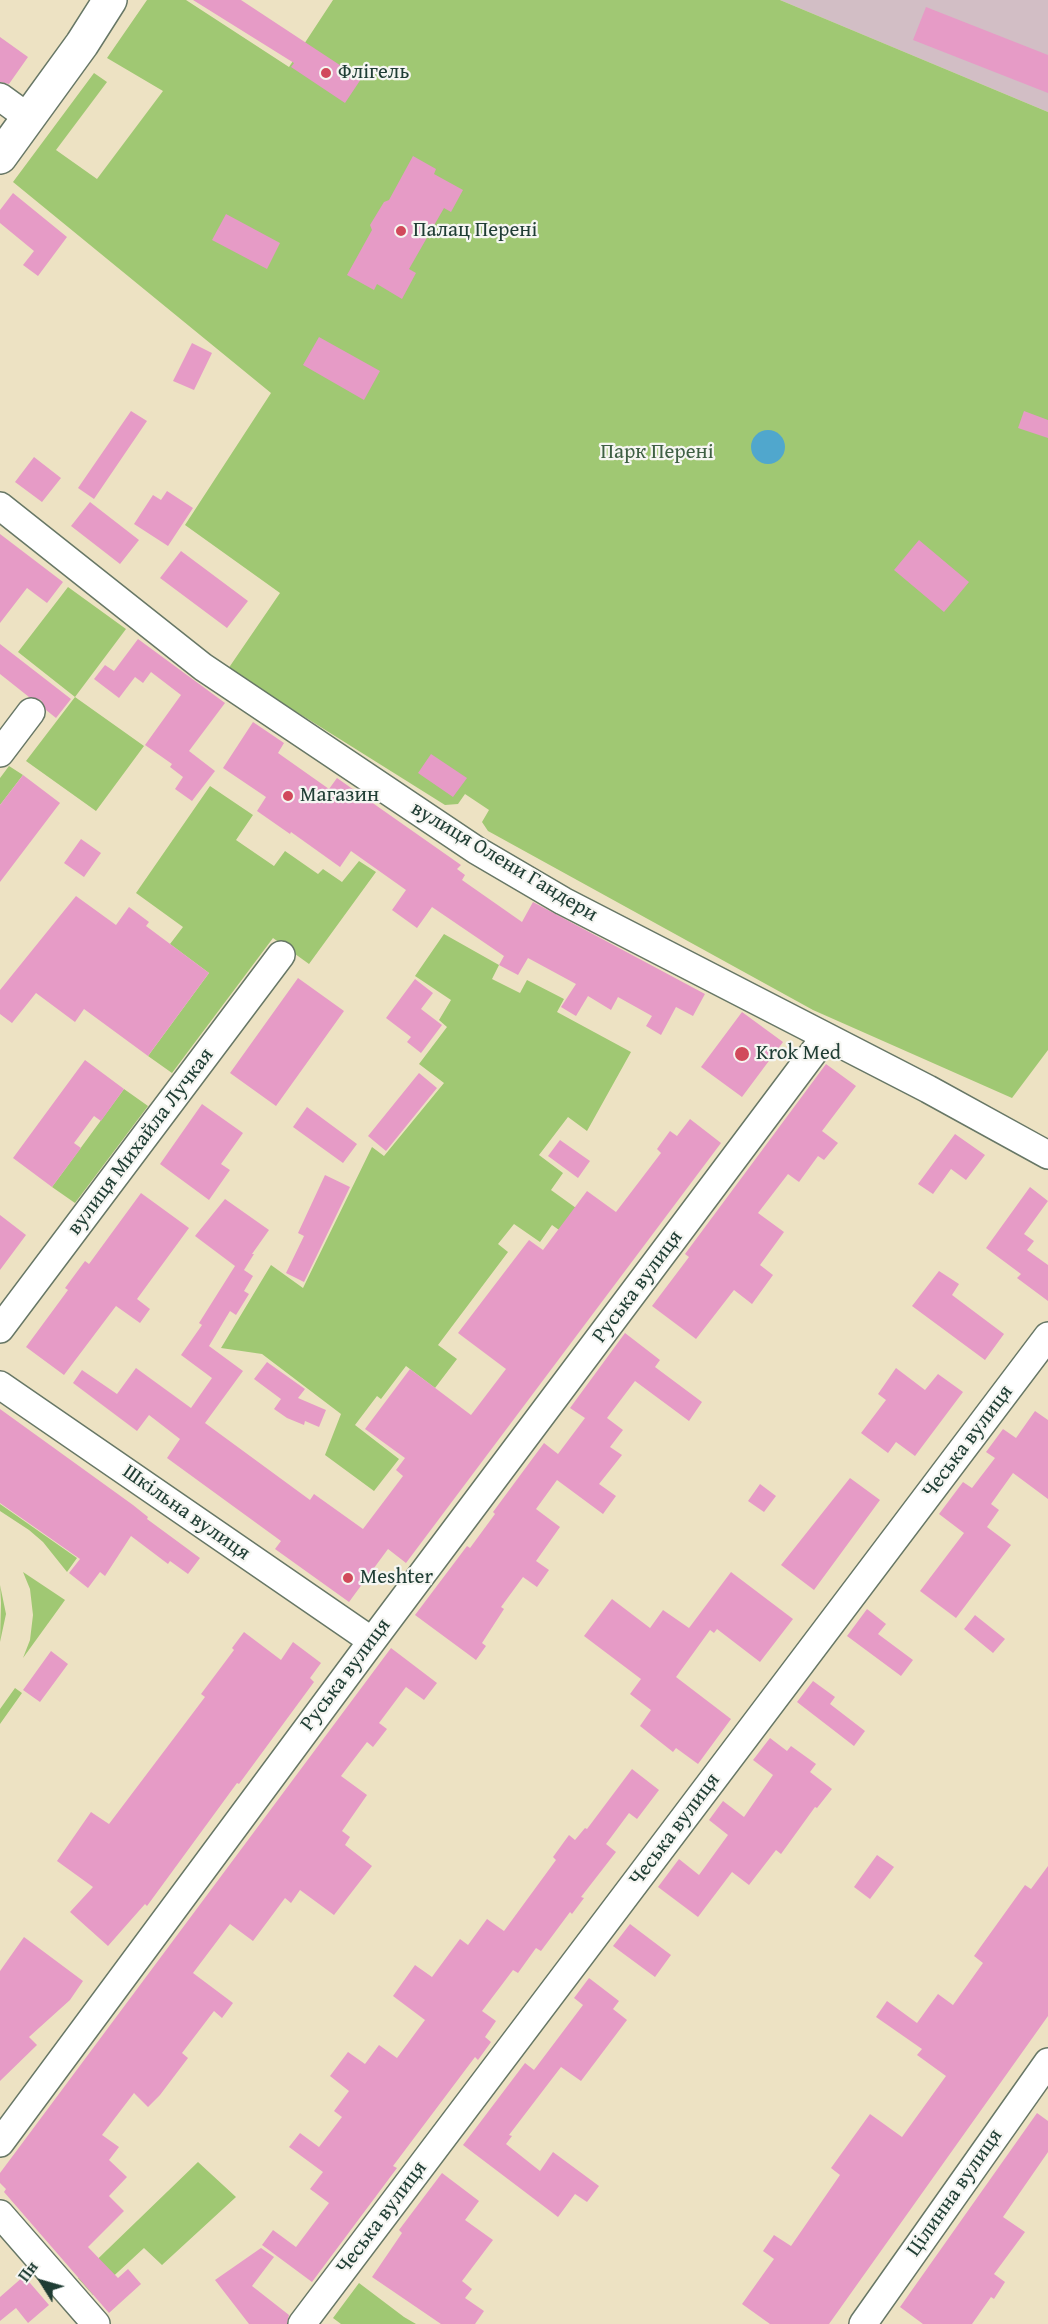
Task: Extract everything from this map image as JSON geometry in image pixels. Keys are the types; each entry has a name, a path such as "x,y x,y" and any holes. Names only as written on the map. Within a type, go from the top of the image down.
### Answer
{"highway":[{"path":"0,157 82,44 110,0"}],"street":[{"path":"0,97 29,118"},
{"name":"вулиця Олени Гандери","path":"0,506 203,667 438,826 563,901 928,1089 1048,1155"},
{"path":"0,753 31,712"},
{"name":"вулиця Михайла Лучкая","path":"0,1329 282,955"},
{"name":"Руська вулиця","path":"0,2143 372,1641 825,1037"},
{"name":"Чеська вулиця","path":"302,2324 1048,1336"},
{"name":"Шкільна вулиця","path":"0,1384 372,1641"},
{"name":"Цілинна вулиця","path":"863,2324 1048,2062"},
{"path":"0,2214 96,2324"}],"shaded area":[{"path":"780,0 1048,0 1048,112 866,36"}],"green space":[{"name":"Парк Перені","path":"147,0 186,0 289,67 333,0 780,0 1048,112 1048,1050 1012,1098 813,1010 488,831 482,822 489,810 465,794 458,804 445,805 228,669 280,593 185,525 271,393 13,182 94,73 107,82 56,150 97,179 163,91 107,58"},
{"path":"68,587 126,629 75,697 18,652"},
{"path":"75,697 144,746 96,811 26,761"},
{"path":"9,766 23,775 0,805 0,778"},
{"path":"210,786 253,815 236,840 274,866 285,851 318,874 323,869 342,882 359,861 376,872 309,964 273,938 172,1073 148,1056 209,973 170,944 183,927 136,893"},
{"path":"444,934 499,965 492,979 520,993 527,980 564,999 557,1012 631,1052 587,1131 568,1117 539,1155 563,1173 551,1190 576,1208 559,1230 552,1225 540,1242 514,1224 498,1244 508,1252 438,1345 457,1359 435,1388 406,1366 381,1399 377,1396 355,1425 399,1459 374,1491 325,1455 341,1414 262,1354 221,1348 271,1265 303,1288 372,1147 384,1156 444,1083 419,1064 447,1027 439,1020 451,1000 415,976"},
{"path":"124,1089 148,1106 75,1203 52,1187"},
{"path":"0,1504 77,1558 67,1572 43,1542 0,1511"},
{"path":"23,1572 65,1600 23,1658 30,1640 33,1615 30,1589"},
{"path":"0,1585 6,1614 0,1642 1,1603"},
{"path":"15,1688 22,1693 0,1724 0,1709"},
{"path":"198,2162 236,2197 162,2265 144,2248 93,2295 78,2278"},
{"path":"359,2283 416,2324 341,2324 333,2318"}],"water":[{"path":"768,430 780,435 785,447 780,459 768,464 756,459 751,447 756,435"}],"building":[{"path":"193,0 241,0 361,79 345,103 291,67 294,63"},
{"path":"926,7 1048,55 1048,93 913,40"},
{"path":"0,37 28,57 9,84 0,82"},
{"name":"Палац Перені","path":"413,156 436,169 434,174 463,190 451,212 444,208 409,269 416,273 402,299 377,284 374,290 347,275 372,230 370,225 384,202 389,200"},
{"path":"13,193 67,237 38,276 23,265 34,251 0,223 0,210"},
{"path":"226,214 280,243 267,269 212,240"},
{"path":"319,337 380,371 364,400 303,365"},
{"path":"192,343 212,353 194,390 173,381"},
{"path":"131,411 147,421 94,499 78,488"},
{"path":"1024,411 1048,420 1048,438 1018,428"},
{"path":"34,457 61,478 42,502 15,482"},
{"path":"167,491 193,508 168,546 134,524 153,495 161,500"},
{"path":"90,502 139,540 120,564 71,526"},
{"path":"0,534 63,582 47,603 27,588 0,623"},
{"path":"919,540 969,582 944,612 894,570"},
{"path":"181,551 248,601 227,628 160,578"},
{"path":"138,639 225,703 189,751 215,771 192,801 175,789 183,777 170,767 172,764 145,745 181,695 151,672 143,683 135,677 119,698 94,679 105,665 114,671"},
{"path":"0,644 71,699 56,718 46,710 41,700 29,697 0,674"},
{"path":"253,722 284,743 278,753 329,789 337,778 461,865 457,869 465,875 462,880 522,922 533,902 705,994 693,1016 676,1007 661,1035 646,1026 652,1016 618,997 611,1010 588,996 576,1016 561,1007 576,984 528,958 518,975 499,965 504,956 432,907 417,928 392,910 406,890 351,851 340,867 257,811 266,797 223,768"},
{"path":"431,754 467,778 453,797 418,773"},
{"path":"23,775 60,803 0,882 0,805"},
{"path":"81,839 101,853 84,877 64,863"},
{"path":"76,896 116,925 129,907 149,922 146,926 209,973 148,1056 84,1009 75,1022 36,993 12,1023 0,1014 0,990"},
{"path":"298,978 344,1011 276,1106 230,1073"},
{"path":"415,979 433,993 421,1009 442,1025 421,1053 407,1042 411,1037 386,1018"},
{"name":"Krok Med","path":"742,1012 783,1042 742,1097 701,1067"},
{"path":"85,1060 124,1089 101,1121 94,1116 74,1143 81,1148 52,1187 13,1158"},
{"path":"826,1064 856,1086 822,1131 838,1143 824,1160 818,1156 799,1182 788,1174 758,1213 784,1232 760,1265 773,1275 752,1304 734,1290 696,1339 652,1306 689,1257 685,1254"},
{"path":"419,1073 437,1088 386,1151 368,1136"},
{"path":"202,1104 243,1133 221,1164 230,1170 209,1200 160,1164"},
{"path":"307,1107 357,1144 343,1163 293,1127"},
{"path":"690,1119 721,1143 406,1563 388,1549 349,1602 275,1549 281,1541 167,1458 180,1439 149,1415 137,1431 73,1383 82,1370 117,1394 136,1368 191,1408 212,1378 181,1355 202,1325 199,1323 235,1266 195,1236 225,1199 269,1230 244,1270 253,1276 244,1291 249,1294 236,1315 230,1311 209,1346 243,1371 205,1423 310,1500 314,1494 363,1529 403,1476 396,1470 405,1458 365,1429 410,1369 471,1415 506,1369 458,1333 529,1240 543,1250 587,1191 616,1212 661,1153 657,1149 670,1131 677,1136"},
{"path":"955,1134 985,1155 966,1180 951,1169 933,1194 918,1184"},
{"path":"560,1140 590,1161 578,1178 548,1156"},
{"path":"325,1175 350,1187 304,1282 286,1273 304,1236 298,1233"},
{"path":"1030,1187 1048,1201 1024,1234 1034,1241 1027,1250 1048,1265 1048,1301 1017,1278 1021,1274 986,1248"},
{"path":"141,1193 189,1228 137,1299 150,1309 140,1323 116,1306 64,1375 26,1347 68,1290 65,1288 85,1261 89,1264"},
{"path":"0,1215 26,1235 0,1270"},
{"path":"939,1271 959,1284 952,1295 1004,1334 985,1360 912,1306"},
{"path":"625,1333 660,1360 655,1367 702,1402 689,1421 635,1381 607,1418 623,1430 610,1447 622,1455 599,1484 616,1496 603,1514 557,1480 536,1509 560,1527 536,1561 549,1570 537,1587 523,1577 501,1607 504,1609 482,1643 486,1646 476,1660 415,1615 467,1546 470,1548 495,1514 493,1512 544,1443 558,1454 585,1418 570,1408"},
{"path":"267,1362 305,1389 298,1398 326,1410 319,1427 305,1421 304,1425 287,1418 274,1409 281,1399 254,1379"},
{"path":"896,1368 925,1390 938,1374 963,1392 915,1456 896,1442 888,1453 861,1433 886,1400 878,1394"},
{"path":"0,1409 133,1505 148,1517 147,1519 200,1558 188,1574 170,1561 168,1564 131,1536 105,1576 100,1572 88,1588 69,1573 80,1559 0,1503"},
{"path":"1035,1411 1048,1420 1048,1499 1013,1473 991,1504 999,1510 987,1527 1011,1545 956,1618 920,1591 964,1533 939,1514 963,1482 972,1488 995,1458 986,1452 1003,1429 1016,1438"},
{"path":"850,1478 880,1500 814,1590 781,1565"},
{"path":"760,1484 776,1496 764,1512 748,1501"},
{"path":"731,1572 793,1619 760,1662 717,1629 714,1633 710,1630 676,1677 731,1719 698,1764 676,1748 673,1752 640,1726 651,1710 630,1694 641,1679 584,1636 612,1599 650,1628 663,1610 689,1628"},
{"path":"867,1609 886,1624 878,1634 913,1660 901,1676 847,1636"},
{"path":"975,1615 1005,1639 993,1653 964,1629"},
{"path":"244,1632 281,1660 293,1642 321,1663 310,1678 314,1682 147,1906 145,1904 108,1946 70,1912 93,1887 57,1861 91,1812 109,1824 205,1697 201,1694 234,1650 232,1648"},
{"path":"391,1648 437,1683 424,1700 406,1687 379,1723 387,1729 373,1747 367,1742 341,1776 367,1795 342,1831 350,1837 345,1845 372,1866 334,1915 300,1890 291,1903 285,1898 253,1941 230,1924 193,1973 233,2003 222,2018 214,2011 182,2053 188,2058 160,2095 148,2107 134,2093 102,2135 119,2147 109,2160 127,2177 109,2196 124,2211 88,2247 118,2278 128,2269 141,2284 109,2313 4,2192 6,2189 0,2183 0,2173"},
{"path":"51,1651 68,1664 40,1702 23,1690"},
{"path":"813,1681 835,1697 830,1704 865,1731 854,1746 797,1702"},
{"path":"770,1738 787,1751 791,1746 816,1764 810,1772 832,1789 817,1808 815,1807 781,1854 776,1850 749,1885 732,1872 698,1917 658,1887 679,1859 699,1875 728,1835 709,1820 723,1801 744,1817 773,1775 753,1760"},
{"path":"632,1769 659,1790 637,1819 629,1813 606,1844 616,1852 581,1897 584,1898 572,1914 570,1912 541,1951 536,1948 518,1973 513,1970 482,2011 496,2021 485,2037 491,2042 478,2060 475,2057 393,2166 397,2168 312,2282 262,2245 273,2230 296,2247 329,2203 310,2189 323,2172 289,2147 300,2133 319,2147 342,2117 334,2111 349,2091 330,2076 348,2052 365,2064 379,2045 397,2058 425,2020 393,1996 415,1965 432,1977 460,1939 468,1945 487,1919 504,1931 556,1860 553,1857 569,1835 575,1840 585,1828 587,1829"},
{"path":"877,1855 894,1867 870,1899 854,1887"},
{"path":"1048,1866 1048,2016 829,2324 770,2324 742,2304 774,2259 763,2251 774,2235 791,2246 840,2175 831,2168 870,2114 902,2137 946,2076 917,2055 922,2049 876,2017 887,2001 917,2023 938,1994 953,2005 983,1963 974,1956 1025,1885 1031,1889"},
{"path":"630,1924 671,1955 655,1977 613,1946"},
{"path":"24,1937 83,1981 70,2000 29,2037 37,2045 0,2081 0,1971"},
{"path":"589,1978 619,2001 613,2009 627,2020 581,2081 561,2067 509,2135 512,2136 506,2144 540,2171 553,2152 599,2186 587,2202 575,2194 558,2217 463,2145 525,2063 534,2070 583,2005 574,1998"},
{"path":"1037,2113 1048,2121 1048,2152 1003,2217 1025,2232 994,2274 1005,2282 994,2299 991,2297 972,2324 923,2324 900,2307"},
{"path":"442,2173 479,2201 465,2220 493,2240 462,2281 472,2289 465,2298 484,2311 475,2324 441,2324 372,2277 402,2233 399,2230"},
{"path":"261,2248 274,2257 252,2286 289,2315 287,2324 249,2324 215,2280"},
{"path":"24,2276 49,2305 28,2323 16,2308 0,2321 0,2297"}],"place":[{"name":"Флігель","path":"326,73"},
{"name":"Палац Перені","path":"401,231"},
{"name":"Магазин","path":"288,796"},
{"name":"Krok Med","path":"742,1054"},
{"name":"Meshter","path":"348,1578"}]}
